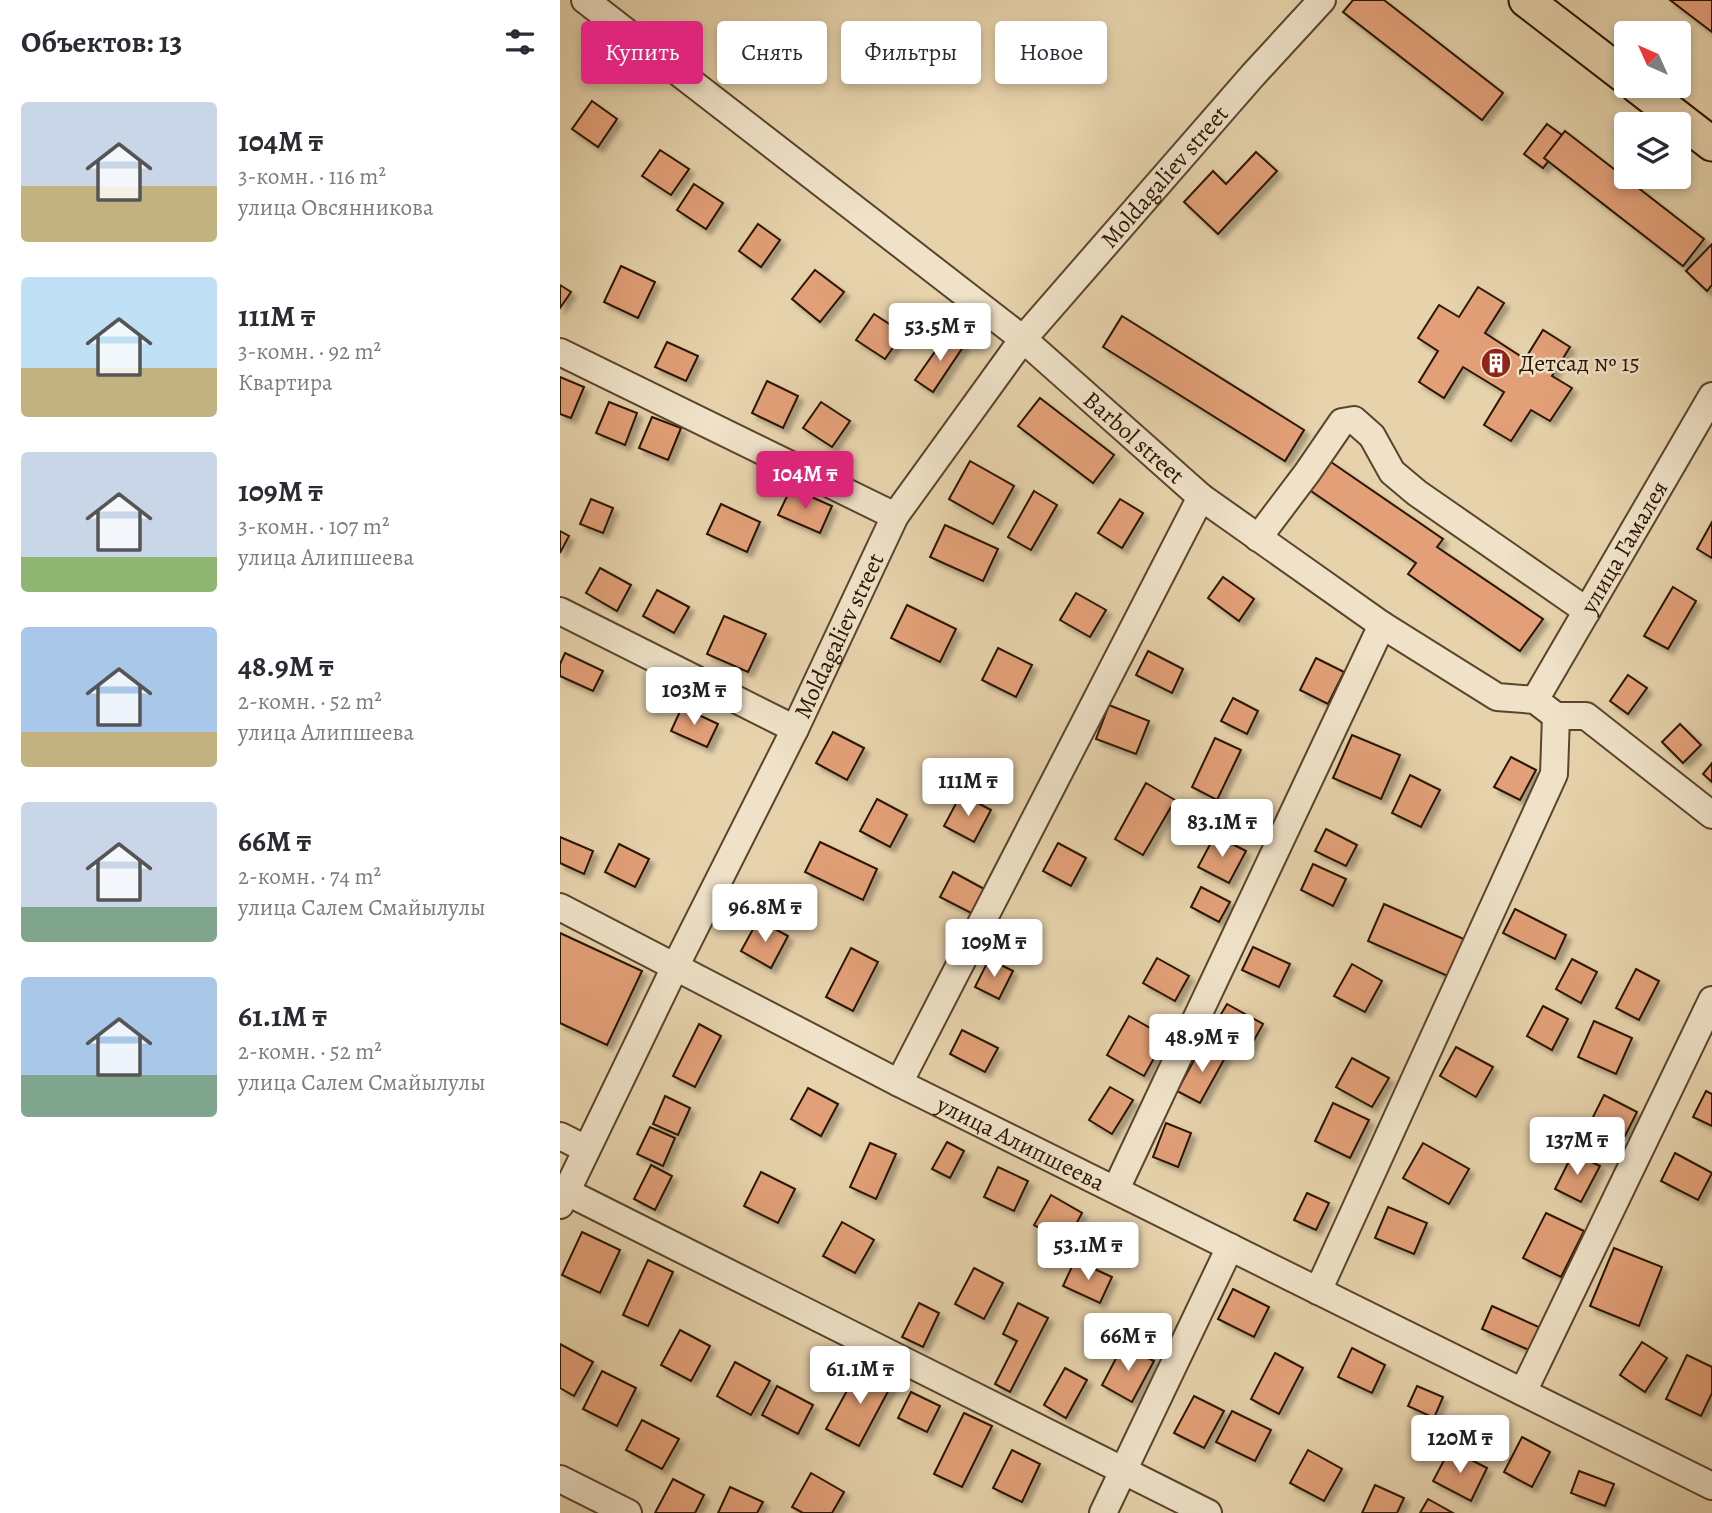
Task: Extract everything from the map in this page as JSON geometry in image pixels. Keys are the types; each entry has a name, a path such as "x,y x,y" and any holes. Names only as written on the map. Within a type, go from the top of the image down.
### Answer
{"main road":[{"path":"1526,0 1614,68"},
{"path":"1653,98 1712,144"}],"street":[{"name":"Barbol street","path":"585,0 1023,339 1201,497 1382,625 1496,697 1587,716 1712,815"},
{"name":"Moldagaliev street","path":"563,1198 795,729 895,516 1023,339 1253,75 1322,0"},
{"path":"560,352 895,516"},
{"name":"улица Гамалея","path":"1545,708 1587,611 1712,396"},
{"path":"1258,538 1342,422 1354,420 1372,436 1392,472 1417,493 1587,611"},
{"path":"899,1083 1201,497"},
{"path":"560,611 795,729"},
{"path":"1116,1189 1382,625"},
{"path":"1318,1291 1554,774 1545,708"},
{"name":"улица Алипшеева","path":"560,906 899,1083 1712,1486"},
{"path":"1523,1392 1712,1000"},
{"path":"560,1136 586,1149"},
{"path":"563,1198 1123,1469 1208,1513"},
{"path":"1102,1513 1230,1247"},
{"path":"560,1479 628,1513"}],"building":[{"path":"1353,0 1384,0 1503,93 1482,120 1343,12"},
{"path":"1670,0 1712,0 1712,32"},
{"path":"592,101 617,119 598,147 572,129"},
{"path":"1547,124 1566,138 1543,168 1524,154"},
{"path":"1565,131 1614,169 1614,189 1640,189 1704,239 1683,266 1544,158"},
{"path":"660,150 689,169 671,195 642,176"},
{"path":"1256,152 1277,171 1218,234 1184,202 1213,171 1226,184"},
{"path":"694,184 723,203 706,229 677,210"},
{"path":"758,224 780,240 761,267 739,251"},
{"path":"1712,244 1712,285 1707,291 1686,271"},
{"path":"621,266 655,282 638,318 604,302"},
{"path":"815,270 844,292 820,322 792,299"},
{"path":"560,285 571,292 560,308"},
{"name":"Детсад № 15","path":"1478,287 1504,303 1485,333 1525,359 1543,330 1570,347 1552,376 1572,388 1550,421 1531,410 1511,441 1484,425 1504,392 1463,367 1444,398 1419,382 1438,351 1418,338 1439,305 1459,317"},
{"path":"874,314 903,333 885,359 856,340"},
{"path":"1122,316 1304,430 1285,461 1103,347"},
{"path":"948,333 965,344 933,392 915,380"},
{"path":"667,342 698,356 686,381 655,367"},
{"path":"560,377 584,387 571,418 560,414"},
{"path":"767,381 798,396 783,428 752,413"},
{"path":"1040,398 1114,455 1093,483 1018,426"},
{"path":"609,402 637,413 625,445 596,433"},
{"path":"821,402 850,421 832,447 803,428"},
{"path":"652,417 681,428 668,460 639,448"},
{"path":"1328,460 1443,539 1437,547 1543,619 1520,651 1408,574 1416,563 1308,489"},
{"path":"970,461 1014,486 993,524 949,499"},
{"path":"791,488 832,506 820,533 778,515"},
{"path":"1034,491 1057,505 1031,550 1008,537"},
{"path":"591,499 613,508 603,533 580,524"},
{"path":"1120,499 1143,513 1122,548 1098,533"},
{"path":"721,504 760,522 747,552 707,534"},
{"path":"1712,522 1712,558 1697,549"},
{"path":"945,525 998,549 983,581 930,557"},
{"path":"560,531 569,536 560,553"},
{"path":"600,568 631,585 617,611 586,593"},
{"path":"1223,577 1254,599 1239,621 1208,598"},
{"path":"1673,587 1696,601 1668,649 1644,636"},
{"path":"657,590 689,607 674,633 643,616"},
{"path":"1076,593 1106,610 1090,637 1060,620"},
{"path":"907,605 956,629 940,662 891,638"},
{"path":"724,616 766,634 748,672 707,654"},
{"path":"998,648 1032,665 1016,697 982,680"},
{"path":"1148,651 1183,669 1172,693 1136,675"},
{"path":"565,653 603,671 593,691 560,676 560,664"},
{"path":"1316,658 1344,672 1328,704 1300,690"},
{"path":"1628,675 1647,688 1628,714 1610,701"},
{"path":"1233,698 1258,711 1247,734 1221,721"},
{"path":"1109,705 1149,721 1136,754 1096,739"},
{"path":"682,707 718,724 707,747 671,731"},
{"path":"1680,724 1701,745 1683,763 1662,742"},
{"path":"833,732 864,748 847,780 816,763"},
{"path":"1352,735 1400,755 1381,799 1333,778"},
{"path":"1215,738 1241,750 1217,800 1192,787"},
{"path":"1511,757 1536,770 1520,800 1494,787"},
{"path":"1712,763 1712,782 1703,774"},
{"path":"1410,775 1440,790 1421,827 1392,813"},
{"path":"1146,783 1175,800 1143,855 1115,839"},
{"path":"961,794 991,810 974,842 944,826"},
{"path":"877,799 907,815 890,847 860,831"},
{"path":"1326,829 1357,845 1346,866 1315,851"},
{"path":"1215,835 1246,851 1229,883 1198,867"},
{"path":"560,837 593,851 584,874 560,863"},
{"path":"820,842 877,869 863,900 805,872"},
{"path":"1058,843 1086,858 1071,886 1043,871"},
{"path":"619,844 649,859 635,887 605,872"},
{"path":"1313,864 1346,879 1333,906 1301,890"},
{"path":"953,872 986,890 973,914 940,897"},
{"path":"1201,887 1230,902 1219,922 1191,907"},
{"path":"1384,904 1466,940 1450,977 1368,941"},
{"path":"1515,909 1566,935 1555,959 1503,933"},
{"path":"758,920 788,936 771,968 741,951"},
{"path":"560,933 642,971 607,1045 560,1023"},
{"path":"1253,947 1290,964 1279,987 1242,970"},
{"path":"851,948 878,962 853,1011 826,997"},
{"path":"1157,958 1189,976 1175,1001 1143,983"},
{"path":"989,959 1013,971 999,999 975,987"},
{"path":"1572,959 1597,972 1581,1003 1556,989"},
{"path":"1352,964 1382,981 1365,1012 1334,996"},
{"path":"1636,969 1659,981 1639,1020 1616,1008"},
{"path":"1227,1004 1263,1024 1247,1053 1210,1033"},
{"path":"1543,1006 1568,1019 1552,1050 1527,1036"},
{"path":"1129,1016 1166,1037 1144,1076 1107,1055"},
{"path":"1594,1021 1632,1038 1616,1074 1578,1057"},
{"path":"699,1024 721,1036 695,1087 673,1076"},
{"path":"962,1030 998,1048 985,1072 950,1054"},
{"path":"1203,1044 1226,1056 1200,1103 1177,1091"},
{"path":"1456,1047 1493,1067 1476,1097 1440,1076"},
{"path":"1352,1058 1389,1078 1372,1107 1336,1087"},
{"path":"1110,1087 1133,1100 1112,1134 1089,1120"},
{"path":"808,1088 838,1104 821,1136 791,1119"},
{"path":"1706,1091 1712,1094 1712,1126 1693,1117"},
{"path":"1604,1095 1637,1112 1625,1136 1592,1119"},
{"path":"665,1096 690,1108 678,1135 653,1124"},
{"path":"1333,1103 1369,1120 1350,1158 1315,1141"},
{"path":"1166,1123 1191,1133 1178,1167 1153,1157"},
{"path":"650,1127 675,1138 663,1166 637,1154"},
{"path":"947,1142 964,1151 950,1178 932,1169"},
{"path":"870,1143 896,1154 876,1199 850,1187"},
{"path":"1423,1143 1469,1169 1449,1204 1403,1178"},
{"path":"1573,1153 1600,1166 1581,1202 1555,1189"},
{"path":"1675,1153 1712,1173 1698,1200 1661,1181"},
{"path":"651,1165 672,1176 655,1210 634,1199"},
{"path":"998,1167 1028,1181 1014,1211 984,1197"},
{"path":"761,1172 795,1189 778,1223 744,1206"},
{"path":"1307,1193 1329,1203 1316,1230 1294,1220"},
{"path":"1051,1195 1082,1213 1066,1243 1034,1225"},
{"path":"1388,1207 1427,1223 1414,1254 1375,1238"},
{"path":"1546,1213 1584,1231 1561,1277 1523,1258"},
{"path":"842,1222 874,1240 855,1273 823,1256"},
{"path":"582,1232 620,1250 600,1293 562,1275"},
{"path":"1614,1248 1662,1267 1639,1326 1590,1306"},
{"path":"648,1260 673,1272 648,1326 623,1315"},
{"path":"1075,1260 1112,1277 1100,1303 1063,1286"},
{"path":"974,1268 1003,1283 984,1319 955,1304"},
{"path":"1233,1289 1269,1307 1254,1337 1218,1319"},
{"path":"919,1303 939,1313 923,1347 902,1337"},
{"path":"1018,1303 1048,1318 1010,1392 995,1384 1017,1341 1003,1334"},
{"path":"1492,1306 1541,1328 1531,1351 1482,1329"},
{"path":"680,1330 710,1346 691,1381 661,1365"},
{"path":"1642,1342 1667,1358 1645,1392 1620,1375"},
{"path":"560,1344 593,1362 574,1396 560,1388"},
{"path":"1123,1345 1154,1361 1132,1402 1102,1385"},
{"path":"1352,1348 1385,1365 1372,1393 1338,1377"},
{"path":"1275,1353 1303,1368 1279,1414 1251,1399"},
{"path":"1687,1355 1712,1367 1712,1393 1701,1416 1666,1399"},
{"path":"735,1362 770,1381 751,1415 717,1396"},
{"path":"861,1365 893,1382 859,1446 826,1429"},
{"path":"1065,1368 1087,1380 1066,1418 1044,1405"},
{"path":"602,1371 636,1388 617,1426 583,1409"},
{"path":"777,1386 813,1405 798,1434 762,1415"},
{"path":"1417,1386 1443,1397 1434,1418 1408,1406"},
{"path":"911,1392 940,1406 927,1432 898,1418"},
{"path":"1194,1396 1224,1411 1204,1448 1174,1433"},
{"path":"1232,1411 1271,1430 1255,1461 1216,1442"},
{"path":"964,1413 992,1426 962,1487 934,1474"},
{"path":"642,1420 679,1439 662,1469 626,1450"},
{"path":"1522,1437 1550,1452 1532,1487 1504,1472"},
{"path":"1450,1449 1487,1468 1471,1501 1433,1481"},
{"path":"1012,1450 1040,1464 1022,1502 993,1488"},
{"path":"1308,1450 1342,1469 1324,1501 1290,1483"},
{"path":"1579,1471 1614,1484 1605,1506 1571,1493"},
{"path":"811,1473 844,1492 832,1513 803,1513 792,1507"},
{"path":"673,1479 704,1495 695,1513 655,1513"},
{"path":"1375,1485 1404,1498 1397,1513 1362,1513"},
{"path":"730,1487 763,1502 757,1513 718,1513"},
{"path":"1428,1499 1453,1513 1420,1513"}],"place":[{"name":"Детсад № 15","path":"1496,363"}]}
